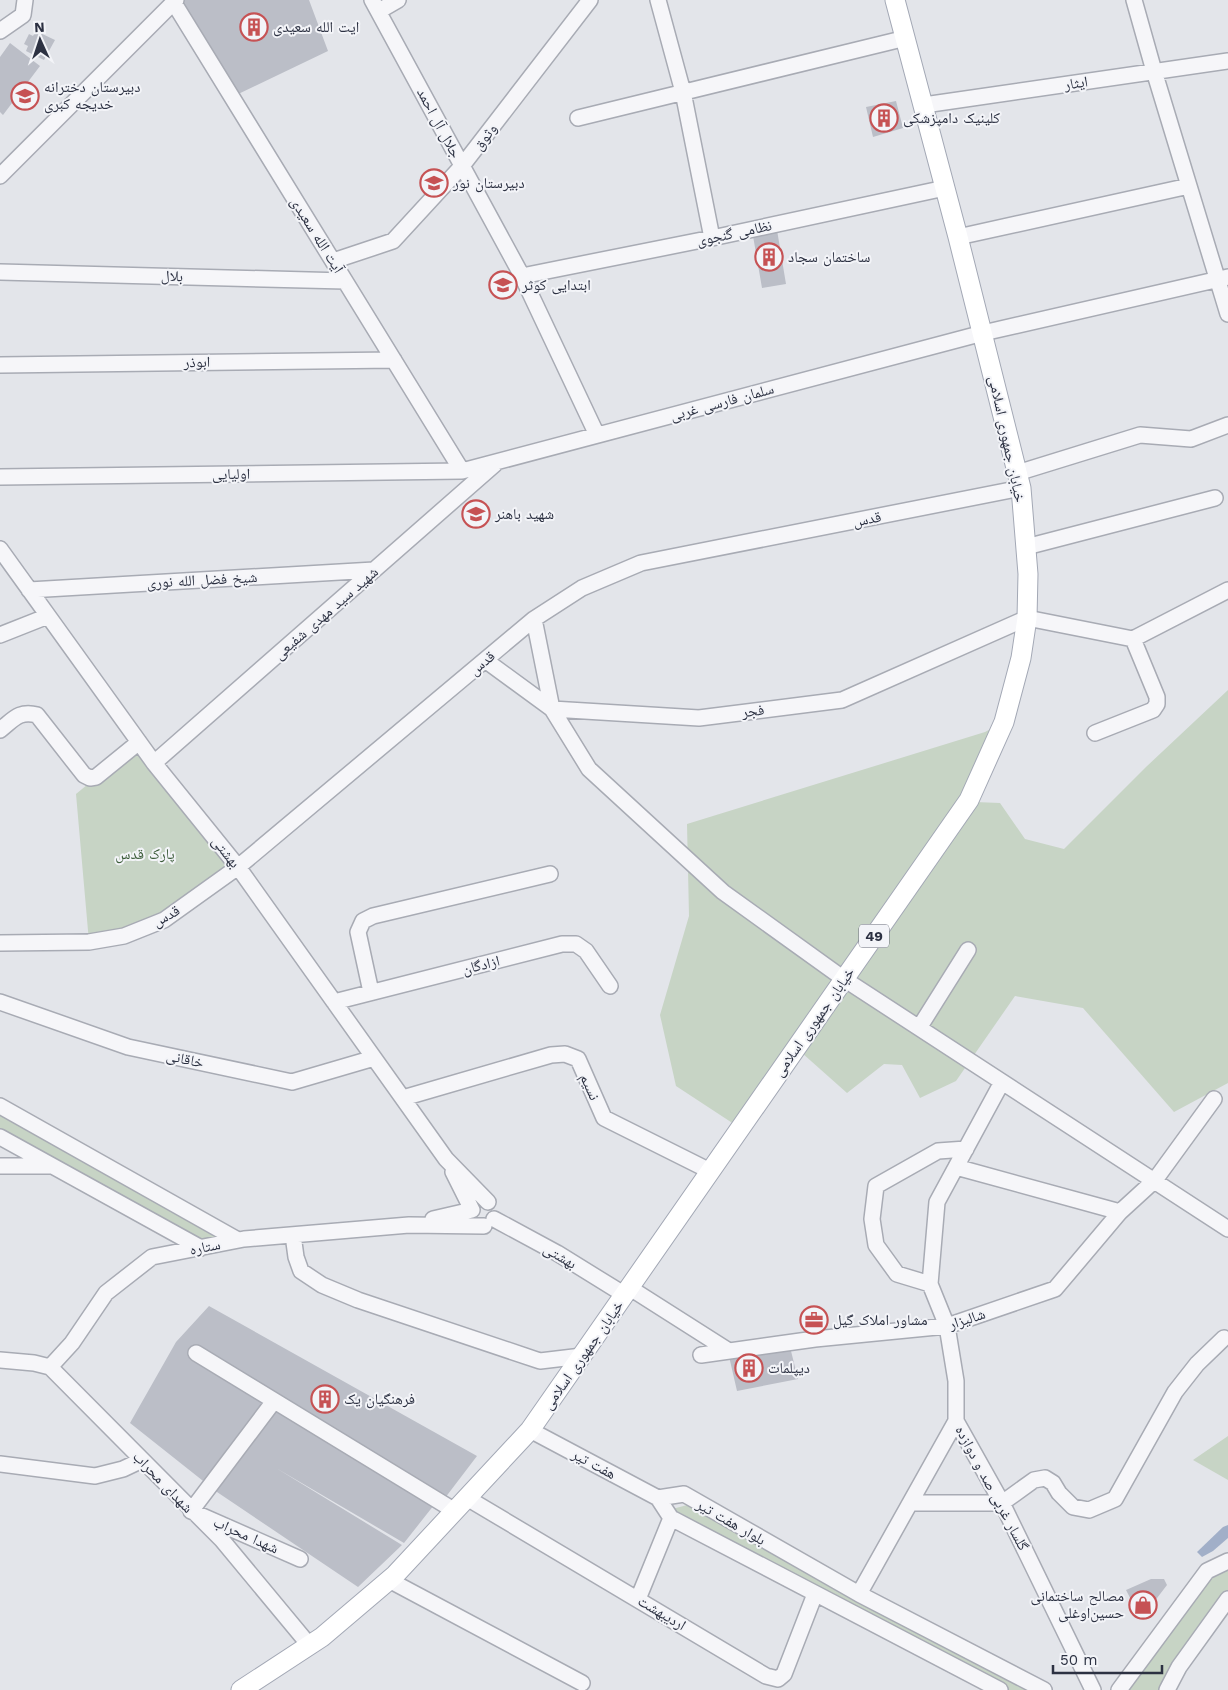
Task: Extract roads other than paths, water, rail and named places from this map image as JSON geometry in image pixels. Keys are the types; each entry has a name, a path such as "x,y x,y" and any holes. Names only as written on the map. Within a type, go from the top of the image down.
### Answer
{"main road":[{"name":"خیابان جمهوری اسلامی","path":"245,1689 310,1646 389,1580 530,1430 969,800 1004,722 1021,658 1027,618 1028,574 1019,481 983,333 895,0"}],"street":[{"path":"0,31 23,14 25,0"},
{"path":"376,5 398,0"},
{"name":"وثوق","path":"333,261 393,241 462,166 590,0"},
{"path":"658,0 683,92 712,238"},
{"path":"1134,0 1188,186 1222,278 1228,314"},
{"path":"0,176 175,1"},
{"name":"آیت الله سعیدی","path":"175,1 462,471"},
{"name":"جلال آل احمد","path":"376,5 522,276 597,435"},
{"path":"578,118 906,38"},
{"name":"ایثار","path":"924,106 1228,61"},
{"path":"958,237 1188,186"},
{"name":"نظامی گنجوی","path":"522,276 945,188"},
{"name":"بلال","path":"0,272 345,281"},
{"name":"سلمان فارسی غربی","path":"462,471 983,333 1222,278"},
{"name":"ابوذر","path":"0,365 394,360"},
{"path":"1019,481 1140,435 1191,438 1228,425"},
{"name":"شهید سید مهدی شفیعی","path":"154,763 497,462"},
{"name":"اولیایی","path":"0,477 462,471"},
{"name":"قدس","path":"0,943 89,942 124,936 164,920 238,867 534,619 582,588 641,563 1019,481"},
{"path":"1026,547 1215,498"},
{"name":"بهشتی","path":"0,549 154,763 238,867 446,1159"},
{"name":"شیخ فضل الله نوری","path":"30,590 374,570"},
{"path":"1027,618 1133,639 1228,590"},
{"path":"0,635 48,616"},
{"name":"فجر","path":"552,709 699,718 842,700 1027,618"},
{"path":"534,619 552,709 589,769 723,892 844,980 1228,1229"},
{"path":"1095,733 1153,710 1157,704 1157,697 1133,639"},
{"path":"485,660 552,709"},
{"path":"0,730 20,714 37,715 84,775 90,778 96,776 139,742"},
{"path":"371,992 358,932 364,921 372,916 550,874"},
{"name":"ازادگان","path":"334,1002 562,944 576,944 586,951 610,986"},
{"path":"920,1028 968,950"},
{"name":"خاقانی","path":"0,1002 128,1047 292,1082 374,1058"},
{"name":"نسیم","path":"402,1098 551,1054 565,1054 578,1059 604,1118 710,1171"},
{"name":"گلسار غربی صد و دوازده","path":"1002,1082 937,1202 930,1284 947,1326 956,1381 956,1421 1002,1503 1093,1690"},
{"name":"شالیزار","path":"701,1356 815,1339 947,1326 1055,1288 1120,1212 1154,1180 1214,1099"},
{"path":"0,1106 238,1240"},
{"path":"0,1137 201,1248"},
{"path":"930,1284 897,1274 876,1245 872,1219 876,1186 938,1151 966,1149"},
{"path":"446,1159 491,1204 496,1211 489,1222 480,1225 474,1221 471,1214 472,1210 476,1203 488,1202"},
{"path":"446,1159 472,1210"},
{"path":"0,1166 50,1166"},
{"path":"956,1167 1120,1212"},
{"path":"409,1225 472,1210"},
{"path":"409,1225 489,1222"},
{"name":"بهشتی","path":"489,1222 557,1253 628,1291"},
{"name":"ستاره","path":"50,1367 72,1343 106,1293 152,1257 238,1240 409,1225"},
{"path":"293,1235 296,1257 301,1271 322,1284 358,1300 540,1362 582,1356"},
{"path":"628,1291 729,1351"},
{"path":"910,1503 1002,1503 1034,1480 1045,1478 1053,1483 1059,1493 1073,1507 1088,1510 1114,1499 1175,1392 1197,1364 1224,1338"},
{"name":"اردیبهشت","path":"196,1353 274,1401 461,1505 638,1599 766,1676 778,1678 784,1674 816,1594"},
{"path":"0,1360 34,1363 50,1367"},
{"name":"شهدای محراب","path":"50,1367 191,1511 222,1540 310,1646"},
{"path":"191,1511 274,1401"},
{"path":"859,1594 956,1421"},
{"name":"هفت تیر","path":"530,1430 658,1498"},
{"path":"0,1464 95,1476 123,1469 142,1460"},
{"name":"بلوار هفت تیر","path":"1000,1690 671,1518 658,1498 684,1494 859,1594 1044,1690"},
{"name":"شهدا محراب","path":"191,1511 300,1559"},
{"path":"638,1599 671,1518"},
{"path":"1119,1690 1207,1571 1228,1561"},
{"path":"389,1580 582,1684"},
{"path":"1166,1690 1179,1667 1228,1599"}],"water":[{"path":"1228,1525 1228,1538 1213,1551 1202,1557 1197,1552 1223,1527"}],"place":[{"name":"ایت الله سعیدی","path":"254,27"},
{"name":"دبیرستان دخترانه خدیجه کبری","path":"25,96"},
{"name":"کلینیک دامپزشکی","path":"884,118"},
{"name":"دبیرستان نور","path":"434,183"},
{"name":"ساختمان سجاد","path":"769,257"},
{"name":"ابتدایی کوثر","path":"503,285"},
{"name":"شهید باهنر","path":"476,514"},
{"name":"مشاور املاک گیل","path":"814,1320"},
{"name":"دیپلمات","path":"749,1368"},
{"name":"فرهنگیان یک","path":"325,1399"},
{"name":"مصالح ساختمانی حسین‌اوغلی","path":"1143,1605"}],"park label":[{"name":"پارک قدس","path":"145,854"}]}
